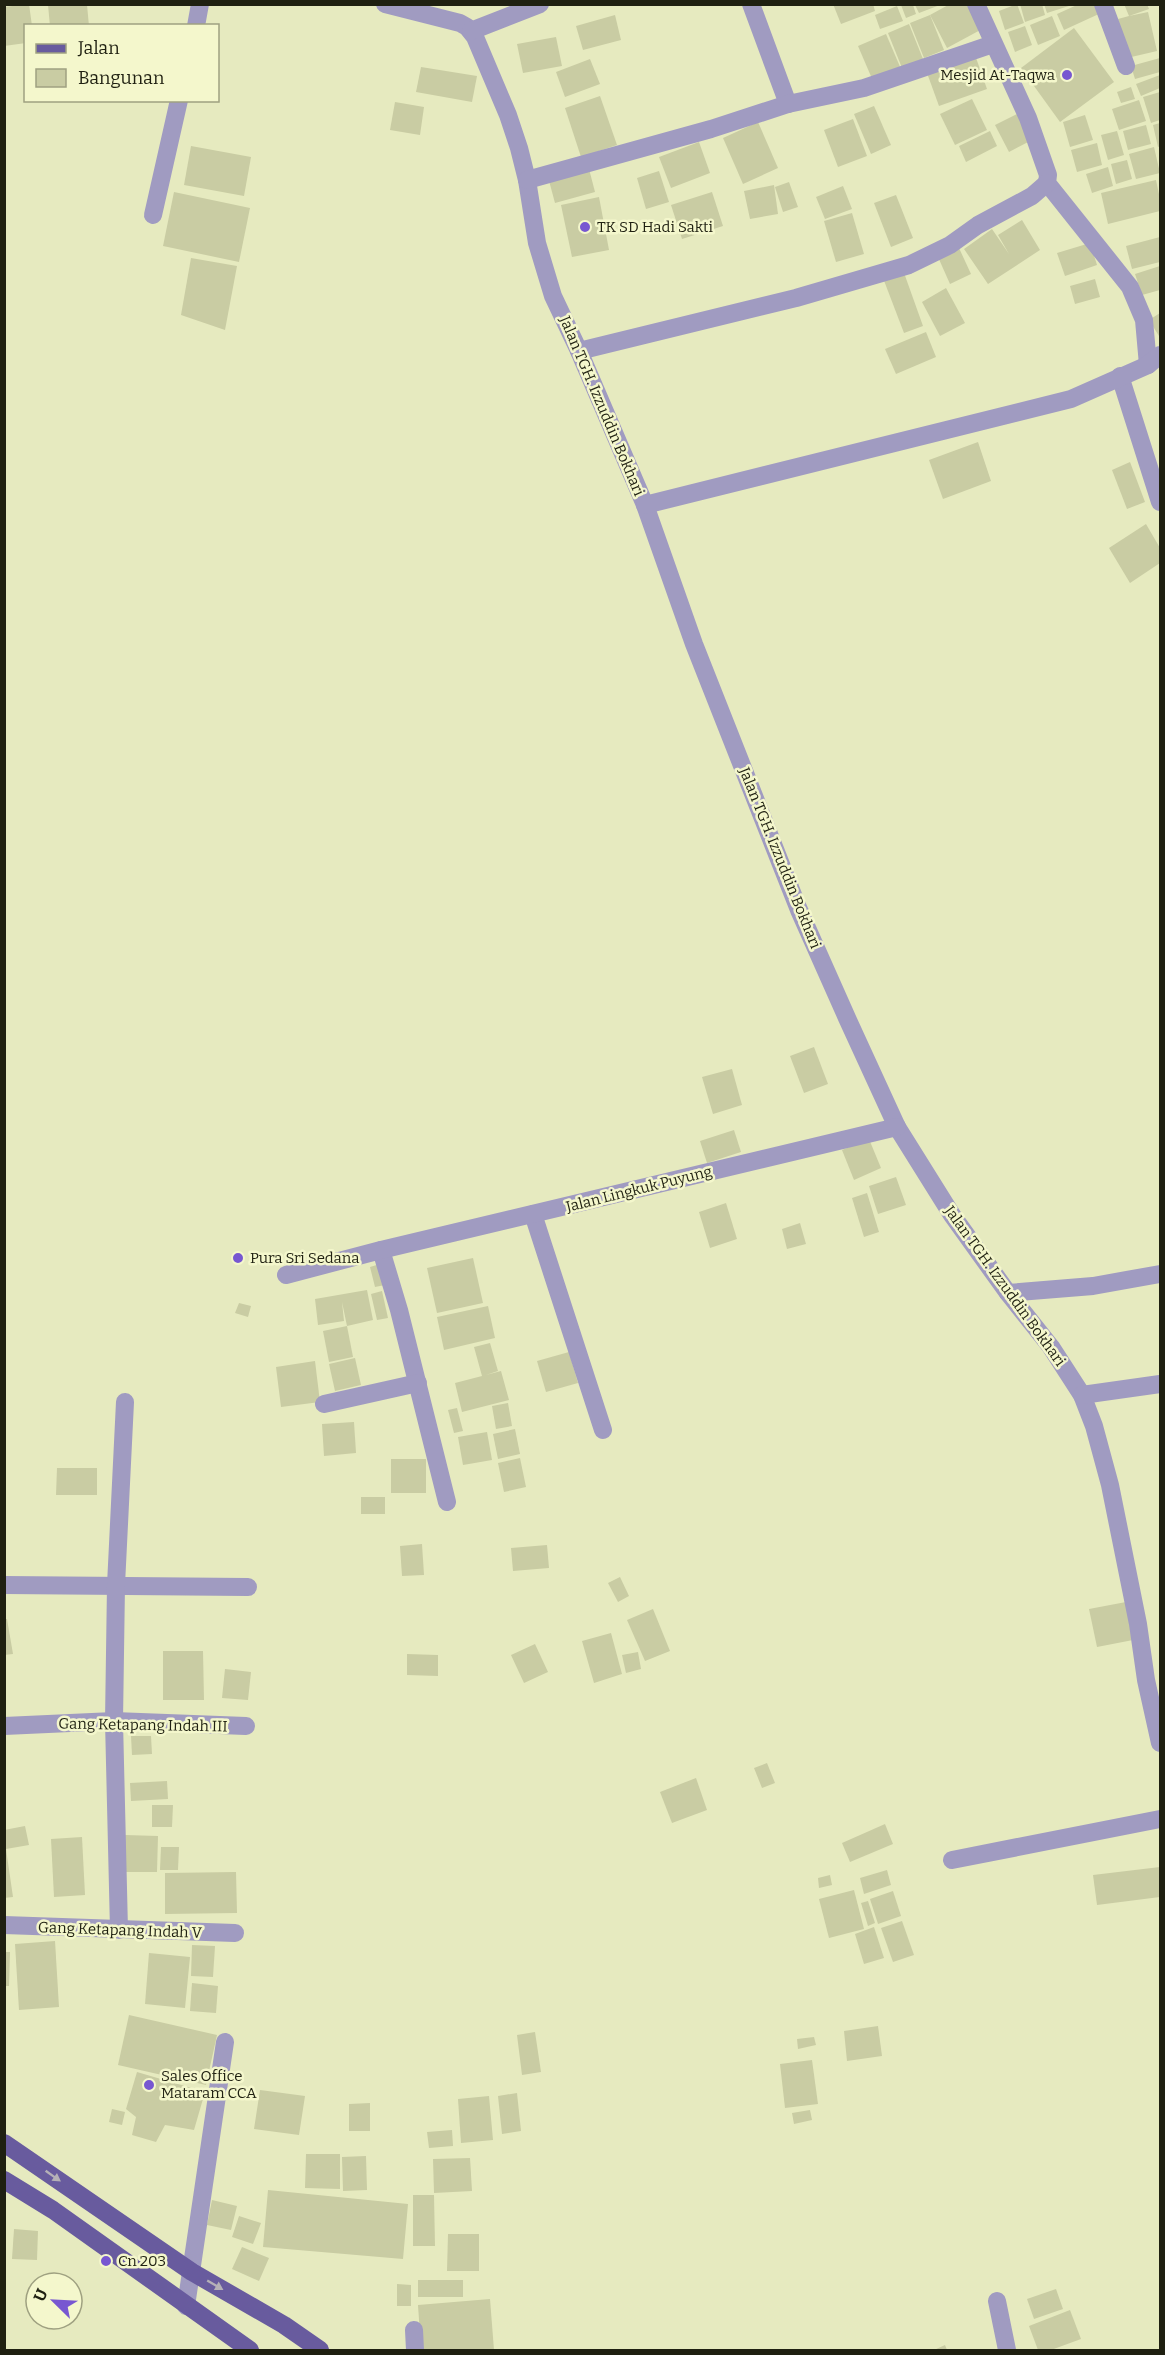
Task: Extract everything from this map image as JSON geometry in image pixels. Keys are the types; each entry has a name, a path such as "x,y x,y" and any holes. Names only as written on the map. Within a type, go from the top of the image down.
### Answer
{"main road":[{"path":"4,2143 192,2272 284,2325 320,2350"},
{"path":"4,2180 53,2210 250,2350"}],"street":[{"path":"196,24 200,4"},
{"path":"385,4 460,23 471,31 540,4"},
{"path":"751,4 788,104"},
{"path":"645,505 1071,399 1154,360 1144,320 1130,287 1047,183 1047,175 1031,126 976,4"},
{"path":"1103,4 1126,66"},
{"name":"Jalan TGH. Izzuddin Bokhari","path":"471,31 508,115 527,180 537,243 554,296 645,505 694,644 799,910 897,1127 952,1215 1008,1293 1051,1347 1082,1395 1094,1426 1110,1485 1138,1624 1146,1680 1161,1743"},
{"path":"527,180 711,129 788,104 842,94 993,44"},
{"path":"153,215 179,102"},
{"path":"579,351 796,298 909,265 950,245 978,225 1032,196 1047,183"},
{"path":"1120,376 1161,502"},
{"name":"Jalan Lingkuk Puyung","path":"286,1275 381,1250 897,1127"},
{"path":"532,1214 603,1430"},
{"path":"381,1250 418,1383 447,1502"},
{"path":"1008,1293 1093,1286 1161,1274"},
{"path":"324,1404 418,1383"},
{"path":"1082,1395 1161,1384"},
{"path":"119,1930 114,1721 116,1586 125,1402"},
{"path":"4,1585 248,1587"},
{"name":"Gang Ketapang Indah III","path":"4,1726 114,1721 246,1726"},
{"path":"952,1860 1161,1818"},
{"name":"Gang Ketapang Indah V","path":"4,1926 235,1933"},
{"path":"186,2306 225,2042"},
{"path":"997,2301 1006,2350"},
{"path":"414,2330 415,2350"}],"building":[{"path":"29,4 32,24 24,24 24,43 4,46 4,7"},
{"path":"833,4 873,4 875,11 841,24"},
{"path":"950,4 972,4 984,28 947,48 930,15"},
{"path":"1017,4 1024,23 1005,30 999,11"},
{"path":"1020,4 1042,4 1045,15 1025,22"},
{"path":"1044,4 1072,4 1072,5 1047,13"},
{"path":"1124,4 1147,4 1149,9 1129,16"},
{"path":"48,5 87,5 89,24 50,24"},
{"path":"901,5 913,5 916,14 906,18"},
{"path":"915,5 940,5 919,13"},
{"path":"1077,5 1097,5 1101,13 1064,30 1057,14"},
{"path":"897,6 903,21 880,29 875,15"},
{"path":"1148,12 1157,51 1127,58 1118,19"},
{"path":"615,15 621,40 583,50 576,26"},
{"path":"930,15 944,50 924,58 910,23"},
{"path":"1052,16 1060,36 1038,45 1030,25"},
{"path":"909,24 923,59 902,68 888,33"},
{"path":"1025,26 1032,45 1015,52 1008,32"},
{"name":"Mesjid At-Taqwa","path":"1074,28 1114,82 1060,122 1021,68"},
{"path":"886,34 901,69 873,81 858,46"},
{"path":"556,37 562,66 523,73 517,44"},
{"path":"975,55 987,89 939,106 927,73"},
{"path":"1160,58 1160,72 1135,79 1131,66"},
{"path":"590,59 600,84 565,97 556,72"},
{"path":"421,67 477,76 472,102 416,92"},
{"path":"1160,75 1160,88 1141,96 1136,84"},
{"path":"1131,87 1135,99 1121,103 1117,92"},
{"path":"1160,92 1160,120 1151,123 1143,97"},
{"path":"600,96 617,145 581,157 565,108"},
{"path":"972,99 987,130 955,145 940,114"},
{"path":"1139,100 1146,121 1119,130 1112,109"},
{"path":"395,102 424,107 420,135 390,130"},
{"path":"874,106 891,145 871,154 854,114"},
{"path":"1019,113 1032,140 1009,152 995,125"},
{"path":"1085,115 1093,140 1070,147 1063,122"},
{"path":"853,119 867,156 838,167 824,130"},
{"path":"758,122 778,168 743,184 723,138"},
{"path":"1160,123 1160,146 1158,147 1153,125"},
{"path":"1146,125 1151,144 1128,150 1123,131"},
{"path":"990,131 997,146 966,162 959,146"},
{"path":"1117,131 1124,155 1108,160 1101,135"},
{"path":"699,142 710,173 671,188 659,157"},
{"path":"1097,143 1102,165 1077,172 1071,150"},
{"path":"191,146 251,157 244,196 184,185"},
{"path":"1154,147 1160,173 1136,179 1129,154"},
{"path":"1127,160 1132,179 1116,184 1111,164"},
{"path":"588,165 595,192 555,203 548,177"},
{"path":"1108,167 1113,186 1092,193 1086,174"},
{"path":"659,171 669,202 646,209 637,178"},
{"path":"1156,180 1160,211 1108,224 1101,193"},
{"path":"789,182 798,207 783,212 775,187"},
{"path":"774,185 778,214 750,219 744,191"},
{"path":"843,186 852,209 825,219 816,197"},
{"path":"174,192 250,208 239,262 163,246"},
{"path":"712,192 723,226 682,239 671,205"},
{"path":"896,195 913,238 891,247 874,203"},
{"name":"TK SD Hadi Sakti","path":"599,197 609,250 572,257 561,205"},
{"path":"852,213 864,254 836,262 824,221"},
{"path":"1022,220 1040,250 988,284 964,249 992,229 1009,254 998,235"},
{"path":"1160,237 1160,262 1132,269 1126,246"},
{"path":"1090,243 1097,265 1065,276 1057,253"},
{"path":"959,248 971,274 950,284 938,257"},
{"path":"191,258 237,266 225,330 181,315"},
{"path":"1160,266 1160,290 1142,295 1135,274"},
{"path":"903,270 923,326 904,333 883,278"},
{"path":"1095,279 1100,297 1075,304 1070,286"},
{"path":"946,288 965,323 940,336 922,302"},
{"path":"1160,313 1160,335 1159,336 1149,320"},
{"path":"926,332 936,357 896,374 885,349"},
{"path":"978,442 991,481 943,499 929,460"},
{"path":"1130,462 1145,502 1127,509 1112,470"},
{"path":"1146,524 1160,548 1160,563 1130,583 1109,548"},
{"path":"814,1047 828,1084 804,1093 790,1056"},
{"path":"732,1069 742,1105 713,1114 702,1077"},
{"path":"734,1130 741,1152 707,1163 700,1141"},
{"path":"869,1139 881,1168 854,1180 842,1150"},
{"path":"896,1177 906,1205 878,1214 869,1186"},
{"path":"867,1193 879,1232 864,1237 852,1198"},
{"path":"726,1203 737,1239 710,1248 699,1212"},
{"path":"800,1223 806,1244 787,1249 782,1229"},
{"path":"473,1258 483,1303 437,1313 427,1268"},
{"path":"380,1264 385,1285 375,1287 370,1267"},
{"path":"367,1290 373,1320 347,1326 342,1302 344,1321 318,1325 315,1299"},
{"path":"382,1291 388,1318 377,1320 371,1294"},
{"path":"239,1303 251,1306 248,1317 235,1313"},
{"path":"488,1306 495,1338 444,1350 437,1317"},
{"path":"347,1326 353,1357 329,1362 323,1331"},
{"path":"490,1343 498,1371 486,1375 501,1371 509,1400 462,1412 455,1383 482,1376 474,1347"},
{"path":"569,1352 578,1383 546,1392 537,1361"},
{"path":"355,1358 361,1385 335,1391 329,1364"},
{"path":"315,1361 320,1402 281,1407 276,1367"},
{"path":"508,1403 512,1426 496,1429 492,1406"},
{"path":"457,1408 463,1431 454,1433 448,1410"},
{"path":"354,1422 356,1453 324,1456 322,1424"},
{"path":"515,1429 520,1454 498,1459 493,1434"},
{"path":"487,1432 492,1460 463,1465 458,1437"},
{"path":"520,1458 526,1487 504,1492 498,1463"},
{"path":"391,1459 426,1459 426,1493 391,1493"},
{"path":"57,1468 97,1468 97,1495 56,1495"},
{"path":"361,1497 385,1497 385,1514 361,1514"},
{"path":"422,1544 424,1575 402,1576 400,1546"},
{"path":"547,1545 549,1568 513,1571 511,1548"},
{"path":"620,1577 629,1596 618,1602 608,1583"},
{"path":"1126,1602 1133,1640 1097,1647 1089,1609"},
{"path":"653,1609 670,1651 645,1661 627,1620"},
{"path":"4,1619 7,1619 13,1654 4,1655"},
{"path":"611,1633 622,1674 594,1683 582,1641"},
{"path":"535,1644 548,1672 524,1683 511,1655"},
{"path":"163,1651 203,1651 204,1700 163,1700"},
{"path":"638,1652 641,1669 626,1673 622,1655"},
{"path":"407,1654 438,1655 438,1676 407,1675"},
{"path":"225,1669 251,1672 248,1700 222,1698"},
{"path":"131,1736 151,1736 152,1754 132,1755"},
{"path":"767,1763 775,1783 762,1788 754,1768"},
{"path":"696,1778 707,1810 672,1823 660,1792"},
{"path":"167,1781 168,1799 131,1801 130,1783"},
{"path":"152,1805 173,1805 172,1827 152,1827"},
{"path":"885,1824 893,1844 850,1862 842,1843"},
{"path":"25,1826 29,1845 6,1849 13,1897 4,1898 4,1830"},
{"path":"125,1835 158,1836 157,1872 125,1872"},
{"path":"82,1837 85,1895 54,1897 51,1839"},
{"path":"161,1847 179,1847 178,1870 160,1870"},
{"path":"1160,1867 1160,1897 1097,1905 1093,1875"},
{"path":"887,1870 891,1885 864,1894 860,1878"},
{"path":"236,1872 237,1913 165,1914 165,1873"},
{"path":"830,1875 832,1885 819,1888 818,1878"},
{"path":"854,1890 864,1929 829,1938 819,1899"},
{"path":"893,1891 901,1916 878,1924 870,1899"},
{"path":"868,1901 875,1923 868,1926 861,1903"},
{"path":"902,1921 914,1955 893,1962 881,1928"},
{"path":"874,1927 884,1958 864,1964 855,1934"},
{"path":"55,1941 59,2007 19,2010 15,1944"},
{"path":"192,1945 215,1946 213,1977 191,1976"},
{"path":"4,1952 10,1952 9,1986 4,1986"},
{"path":"149,1953 190,1957 185,2008 145,2004"},
{"path":"192,1983 218,1986 216,2013 190,2011"},
{"path":"129,2015 217,2035 206,2085 118,2065"},
{"path":"878,2026 882,2056 847,2061 844,2031"},
{"path":"535,2032 541,2072 522,2075 517,2035"},
{"path":"814,2037 816,2045 798,2049 797,2039"},
{"path":"812,2060 818,2104 785,2108 780,2064"},
{"path":"137,2072 205,2092 194,2130 165,2125 156,2142 132,2135 136,2117 126,2109"},
{"path":"260,2090 305,2096 299,2135 254,2129"},
{"path":"517,2093 521,2131 502,2134 498,2096"},
{"path":"489,2096 493,2140 461,2143 458,2099"},
{"path":"370,2103 370,2131 349,2131 349,2104"},
{"path":"112,2109 125,2112 122,2125 109,2122"},
{"path":"810,2110 812,2120 794,2124 792,2113"},
{"path":"452,2130 453,2146 429,2148 427,2132"},
{"path":"306,2154 340,2154 340,2189 305,2188"},
{"path":"366,2156 367,2190 343,2191 342,2157"},
{"path":"470,2158 472,2191 434,2193 433,2159"},
{"path":"268,2190 408,2204 403,2259 263,2247"},
{"path":"413,2195 434,2195 435,2246 413,2246"},
{"path":"212,2200 237,2206 231,2230 207,2225"},
{"path":"239,2216 261,2223 253,2244 232,2237"},
{"path":"14,2229 38,2231 37,2260 12,2259"},
{"path":"448,2234 479,2234 479,2271 447,2271"},
{"path":"242,2247 269,2258 259,2281 232,2269"},
{"path":"418,2280 463,2280 463,2297 418,2297"},
{"path":"397,2284 411,2285 411,2306 397,2306"},
{"path":"1056,2289 1063,2309 1034,2319 1027,2299"},
{"path":"490,2299 494,2350 421,2350 418,2305"},
{"path":"1070,2310 1081,2339 1051,2350 1038,2350 1029,2326"},
{"path":"945,2345 947,2350 934,2350"}],"place":[{"name":"Mesjid At-Taqwa","path":"1067,75"},
{"name":"TK SD Hadi Sakti","path":"585,227"},
{"name":"Pura Sri Sedana","path":"238,1258"},
{"name":"Sales Office Mataram CCA","path":"149,2085"},
{"name":"Cn 203","path":"106,2261"}]}
